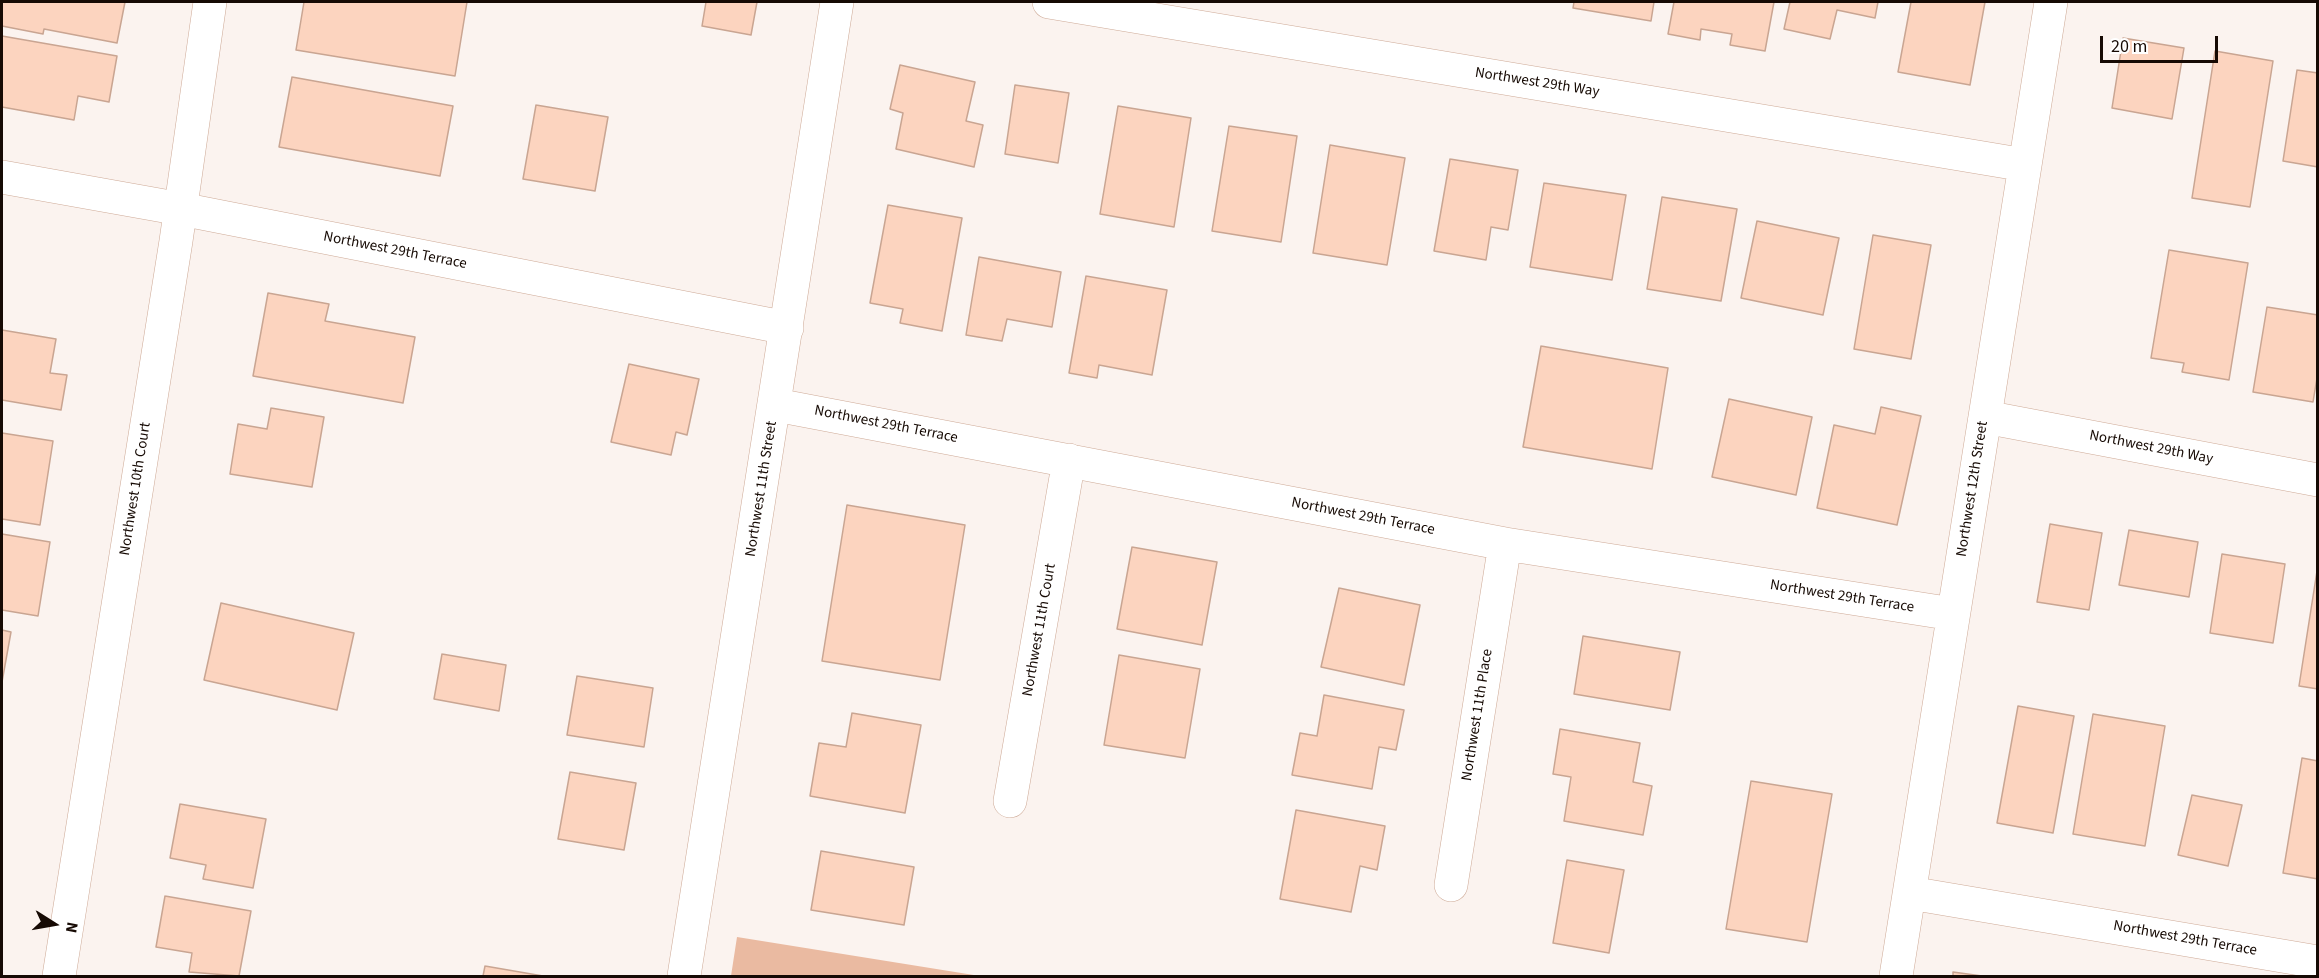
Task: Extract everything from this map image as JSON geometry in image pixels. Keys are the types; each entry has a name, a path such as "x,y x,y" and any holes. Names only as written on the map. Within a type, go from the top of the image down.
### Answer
{"street":[{"name":"Northwest 10th Court","path":"59,976 181,209 210,2"},
{"name":"Northwest 11th Street","path":"684,976 776,405 837,2"},
{"name":"Northwest 29th Way","path":"1049,2 2025,165"},
{"name":"Northwest 12th Street","path":"1896,976 2051,2"},
{"name":"Northwest 29th Terrace","path":"2,177 181,209 787,328"},
{"name":"Northwest 29th Terrace","path":"776,405 1069,459 1505,544 1953,614"},
{"name":"Northwest 29th Way","path":"1985,417 2318,480"},
{"name":"Northwest 11th Court","path":"1010,801 1069,459"},
{"name":"Northwest 11th Place","path":"1450,885 1505,544"},
{"name":"Northwest 29th Terrace","path":"1910,893 2318,962"}],"shaded area":[{"path":"737,937 980,976 731,976"}],"building":[{"path":"2,2 125,2 117,43 44,29 43,34 2,26"},
{"path":"304,2 467,2 455,76 296,50"},
{"path":"706,2 757,2 751,35 702,26"},
{"path":"1574,2 1654,2 1651,21 1573,8"},
{"path":"1674,2 1774,2 1765,51 1730,45 1732,34 1701,29 1700,40 1668,34"},
{"path":"1790,2 1878,2 1875,18 1837,10 1830,39 1784,29"},
{"path":"1911,2 1985,2 1970,85 1898,72"},
{"path":"2,36 117,56 109,102 78,96 74,120 2,107"},
{"path":"2123,38 2184,48 2172,119 2112,108"},
{"path":"2215,51 2273,61 2250,207 2192,198"},
{"path":"900,65 975,82 966,121 983,125 974,167 896,149 903,113 890,109"},
{"path":"2297,70 2318,73 2318,167 2283,161"},
{"path":"292,77 453,106 440,176 279,147"},
{"path":"1015,85 1069,93 1058,163 1005,154"},
{"path":"536,105 608,117 595,191 523,179"},
{"path":"1118,106 1191,118 1174,227 1100,214"},
{"path":"1229,126 1297,136 1281,242 1212,231"},
{"path":"1330,145 1405,158 1387,265 1313,253"},
{"path":"1450,159 1518,170 1508,230 1491,227 1486,260 1434,251"},
{"path":"1544,183 1626,195 1612,280 1530,267"},
{"path":"1662,197 1737,209 1721,301 1647,289"},
{"path":"888,205 962,218 942,331 900,323 903,309 870,303"},
{"path":"1757,221 1839,238 1823,315 1741,298"},
{"path":"1873,235 1931,245 1911,359 1854,349"},
{"path":"2169,250 2248,263 2229,380 2182,372 2184,363 2151,358"},
{"path":"979,257 1061,272 1052,327 1007,319 1002,341 966,335"},
{"path":"1086,276 1167,290 1152,375 1099,365 1097,378 1069,373"},
{"path":"268,293 329,304 325,321 415,337 403,403 253,376"},
{"path":"2267,307 2318,315 2318,372 2313,402 2253,392"},
{"path":"2,330 56,339 50,373 67,375 61,410 2,400"},
{"path":"1541,346 1668,368 1652,469 1523,447"},
{"path":"629,364 699,379 687,435 676,432 671,455 611,442"},
{"path":"1729,399 1812,417 1796,495 1712,477"},
{"path":"1881,407 1921,416 1897,525 1817,508 1834,425 1875,434"},
{"path":"271,408 324,417 312,487 230,474 238,424 267,429"},
{"path":"2,433 53,441 40,525 2,519"},
{"path":"847,505 965,525 940,680 822,661"},
{"path":"2050,524 2102,533 2089,610 2037,602"},
{"path":"2129,530 2198,542 2189,597 2119,585"},
{"path":"2,534 50,542 38,616 2,610"},
{"path":"1132,547 1217,562 1202,645 1117,629"},
{"path":"2222,554 2285,564 2273,643 2210,633"},
{"path":"2318,571 2318,689 2299,686"},
{"path":"1339,588 1420,605 1404,685 1321,667"},
{"path":"221,603 354,633 337,710 204,680"},
{"path":"2,630 11,632 2,682"},
{"path":"1583,636 1680,652 1670,710 1574,694"},
{"path":"442,654 506,665 499,711 434,699"},
{"path":"1119,655 1200,669 1185,758 1104,745"},
{"path":"577,676 653,688 644,747 567,735"},
{"path":"1324,695 1404,710 1396,750 1379,747 1372,789 1292,775 1300,733 1317,736"},
{"path":"2018,706 2074,716 2053,833 1997,823"},
{"path":"852,713 921,725 905,813 810,796 819,743 846,747"},
{"path":"2093,714 2165,726 2145,846 2073,834"},
{"path":"1560,729 1640,743 1633,782 1652,786 1643,835 1564,821 1571,777 1553,774"},
{"path":"2302,758 2318,761 2318,879 2283,873"},
{"path":"570,772 636,783 624,850 558,839"},
{"path":"1751,781 1832,794 1807,942 1726,929"},
{"path":"2192,795 2242,805 2228,866 2178,855"},
{"path":"180,804 266,819 253,888 203,879 206,865 170,858"},
{"path":"1296,810 1385,826 1377,870 1360,866 1351,912 1280,899"},
{"path":"821,851 914,867 904,925 811,910"},
{"path":"1567,860 1624,870 1609,953 1553,943"},
{"path":"165,896 251,911 239,976 189,972 192,953 156,947"},
{"path":"485,966 543,976 483,976"},
{"path":"1953,972 1982,976 1953,976"}]}
